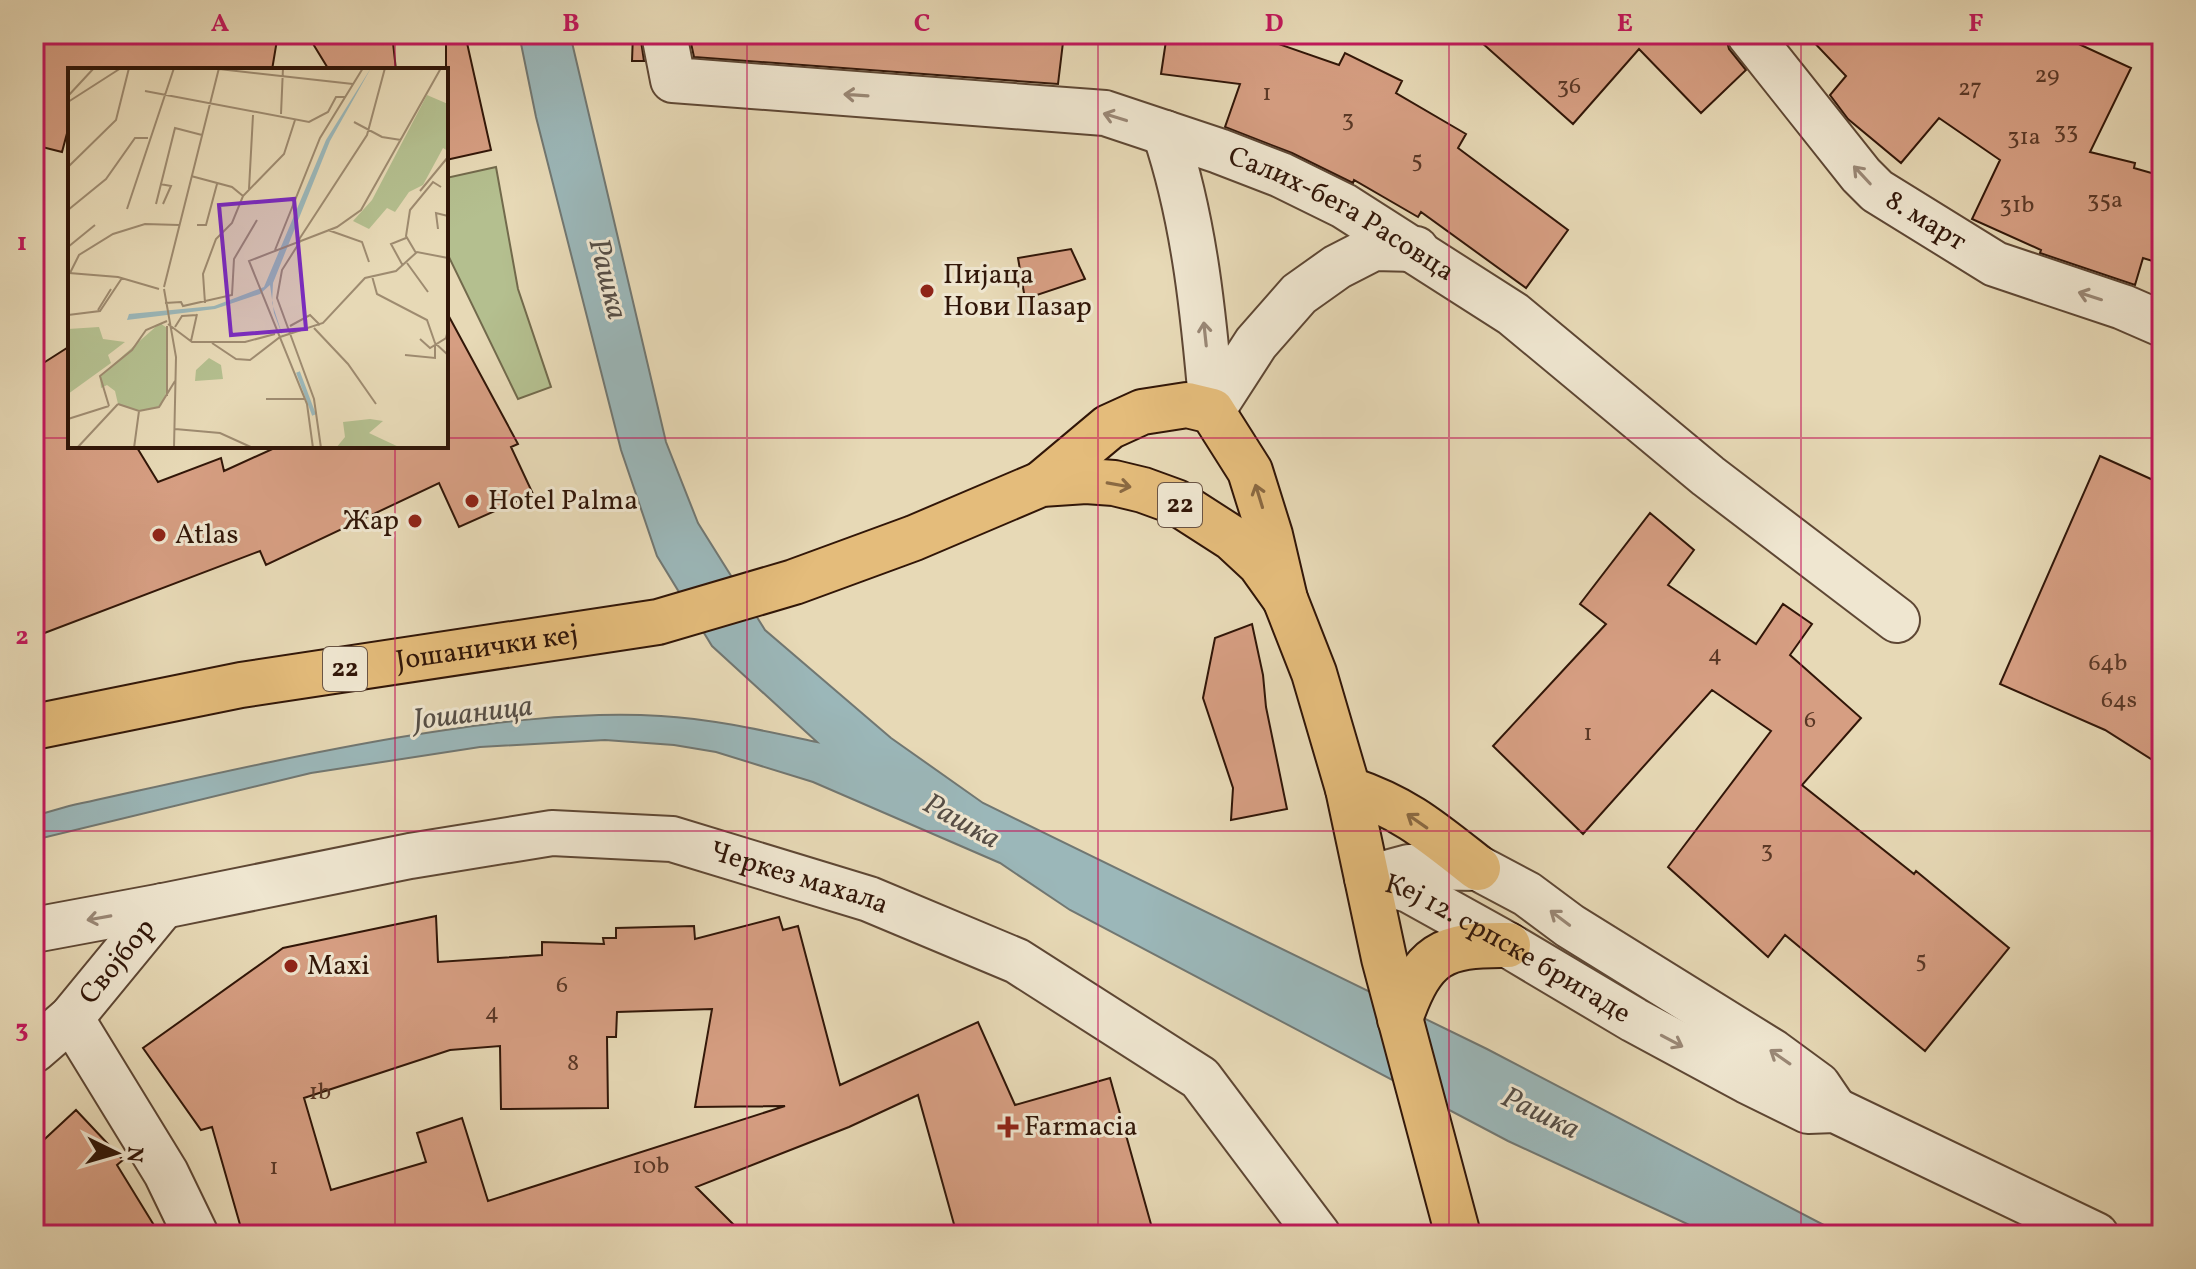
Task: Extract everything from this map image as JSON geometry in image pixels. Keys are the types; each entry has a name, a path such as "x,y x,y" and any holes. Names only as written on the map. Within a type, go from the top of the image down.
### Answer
{"main road":[{"name":"22","path":"1041,484 1109,427 1142,412 1187,405 1212,411 1250,471 1270,535 1285,599 1314,673 1348,789 1384,958 1452,1215"},
{"name":"22","path":"1041,484 1114,483 1176,502 1232,538 1260,564 1285,599"},
{"name":"Јошанички кеј","path":"34,727 241,685 658,622 794,582 914,538 1041,484"},
{"path":"1348,789 1404,812 1478,868"},
{"path":"1400,1019 1412,986 1436,958 1451,948 1508,945"}],"street":[{"name":"Салих-бега Расовца","path":"664,34 673,80 1105,113 1281,175 1344,206 1416,249 1513,314 1708,476 1897,620"},
{"name":"8. март","path":"1749,34 1877,191 1995,264 2123,307 2162,324"},
{"path":"1165,133 1174,160 1200,292 1212,411"},
{"path":"1212,411 1256,343 1299,294 1337,267 1374,248 1416,249"},
{"name":"Черкез махала","path":"34,930 410,856 552,833 672,839 869,899 1017,961 1200,1078 1318,1235"},
{"name":"Кеј 12. српске бригаде","path":"1367,878 1409,867 1478,868 1527,894 1570,926 1773,1052 1818,1085 1835,1110"},
{"name":"Кеј 12. српске бригаде","path":"1367,878 1409,890 1634,1020 1808,1111 1835,1110 2096,1235"},
{"name":"Својбор","path":"34,1050 71,1018 163,906"},
{"name":"Својбор","path":"71,1018 166,1173 196,1235"}],"green space":[{"path":"496,167 518,289 551,387 518,399 448,255 448,178"}],"water":[{"name":"Рашка","path":"519,34 570,34 666,442 698,523 765,630 891,738 983,803 1487,1049 1843,1235 1711,1235 1508,1141 1070,910 1000,863 813,782 716,752 674,745 605,740 480,747 311,773 34,840 34,816 69,806 317,752 498,723 596,715 661,716 720,723 817,742 712,646 657,556 621,450 536,117"}],"building":[{"path":"34,34 278,34 272,68 68,68 68,130 62,152 34,145"},
{"path":"307,34 392,34 396,68 328,68"},
{"path":"446,34 465,34 491,150 448,160"},
{"path":"633,34 640,34 644,61 632,61"},
{"path":"689,34 1064,34 1058,84 694,57"},
{"path":"1167,34 1250,34 1339,65 1345,53 1402,81 1396,93 1466,134 1458,148 1568,230 1526,288 1421,212 1418,217 1354,180 1353,183 1292,153 1225,127 1240,84 1161,74"},
{"path":"1472,34 1725,34 1729,49 1746,70 1701,113 1639,49 1573,124"},
{"path":"1806,34 2057,34 2131,68 2090,152 2135,163 2134,168 2162,176 2162,264 2143,258 2135,285 2040,253 2041,250 1972,219 2000,160 1939,118 1901,163 1848,119 1830,95 1846,76"},
{"path":"1071,249 1085,279 1025,299 1018,258"},
{"path":"448,315 518,444 511,447 533,494 459,527 439,483 266,565 260,551 34,637 34,369 68,347 68,448 137,448 158,482 221,458 224,471 275,448 448,448"},
{"path":"2100,456 2162,484 2162,766 2105,730 2000,684"},
{"path":"1650,513 1694,550 1668,585 1756,644 1783,604 1812,624 1790,655 1861,718 1802,785 1914,874 1916,871 2009,948 1925,1051 1785,935 1768,957 1668,867 1771,731 1712,690 1583,834 1493,746 1606,624 1580,604"},
{"path":"1252,624 1287,809 1231,820 1233,788 1203,698 1215,638"},
{"path":"436,916 438,962 542,955 542,942 604,944 603,938 616,938 616,928 694,926 695,939 779,917 783,930 798,926 840,1085 978,1022 1015,1105 1110,1078 1154,1235 957,1235 918,1095 849,1127 696,1187 744,1235 243,1235 212,1127 201,1130 143,1048 283,948","holes":["712,1009 695,1107 785,1106 488,1201 462,1118 417,1133 426,1162 331,1190 304,1098 450,1050 500,1046 501,1109 608,1108 607,1037 616,1037 617,1012"]},
{"path":"76,1110 123,1160 117,1165 160,1235 34,1235 34,1149"}],"place":[{"name":"Пијаца Нови Пазар","path":"927,291"},
{"name":"Hotel Palma","path":"472,501"},
{"name":"Жар","path":"415,521"},
{"name":"Atlas","path":"159,535"},
{"name":"Maxi","path":"291,966"},
{"name":"Farmacia","path":"1008,1127"}],"water label":[{"name":"Јошаница","path":"473,714"}]}
